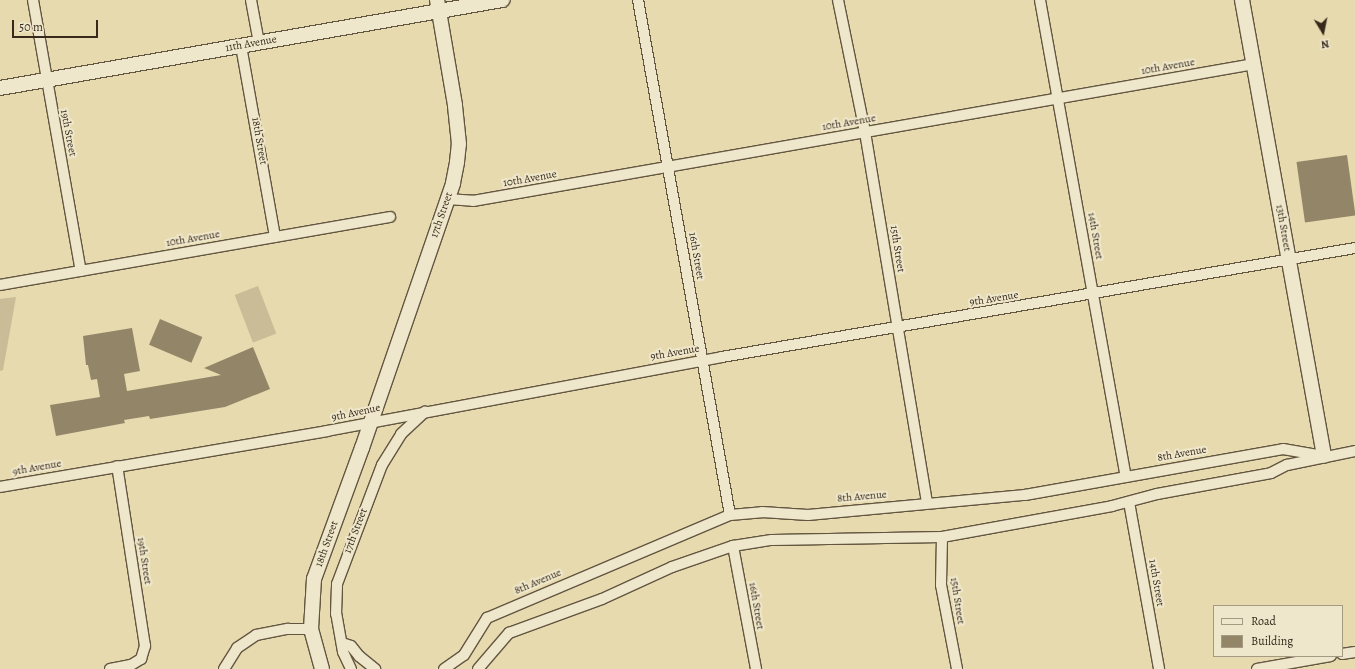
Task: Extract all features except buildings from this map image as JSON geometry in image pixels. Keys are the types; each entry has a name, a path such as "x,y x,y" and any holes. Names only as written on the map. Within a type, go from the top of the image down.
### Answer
{"main road":[{"name":"11th Avenue","path":"0,88 259,43 438,6 502,0"},
{"name":"13th Street","path":"1242,0 1324,456"},
{"name":"17th Street","path":"370,422 454,176 459,144 455,105 438,6"},
{"name":"18th Street","path":"322,669 311,629 314,579 370,422"}],"street":[{"name":"19th Street","path":"33,0 81,271"},
{"path":"251,0 259,43"},
{"name":"16th Street","path":"638,0 730,516"},
{"name":"15th Street","path":"838,0 865,132 927,503"},
{"name":"14th Street","path":"1040,0 1126,476"},
{"name":"18th Street","path":"241,46 275,237"},
{"name":"10th Avenue","path":"447,199 473,201 1254,64"},
{"name":"10th Avenue","path":"0,285 390,217"},
{"name":"9th Avenue","path":"0,486 327,431 425,411 702,361 1093,295 1355,248"},
{"name":"17th Street","path":"342,642 336,614 335,595 341,570 382,464 401,434 425,411"},
{"name":"8th Avenue","path":"444,669 464,655 487,618 521,601 730,516 762,512 808,514 1025,495 1283,449 1324,456"},
{"name":"8th Avenue","path":"478,669 509,633 602,599 672,567 733,546 772,540 942,537 1129,502 1157,494 1271,473 1287,465 1324,456 1355,451"},
{"name":"19th Street","path":"110,669 131,666 141,659 145,640 117,466"},
{"name":"14th Street","path":"1129,502 1159,669"},
{"name":"15th Street","path":"942,537 941,585 957,669"},
{"name":"16th Street","path":"733,546 756,669"},
{"path":"224,669 237,648 256,635 288,629 311,629"},
{"path":"351,669 343,652 342,642 351,646 359,656 375,669"},
{"path":"1343,654 1355,652"},
{"path":"1257,669 1325,657"}],"shaded area":[{"path":"258,286 276,334 253,343 235,295"},
{"path":"16,297 3,370 0,371 0,299"}]}
